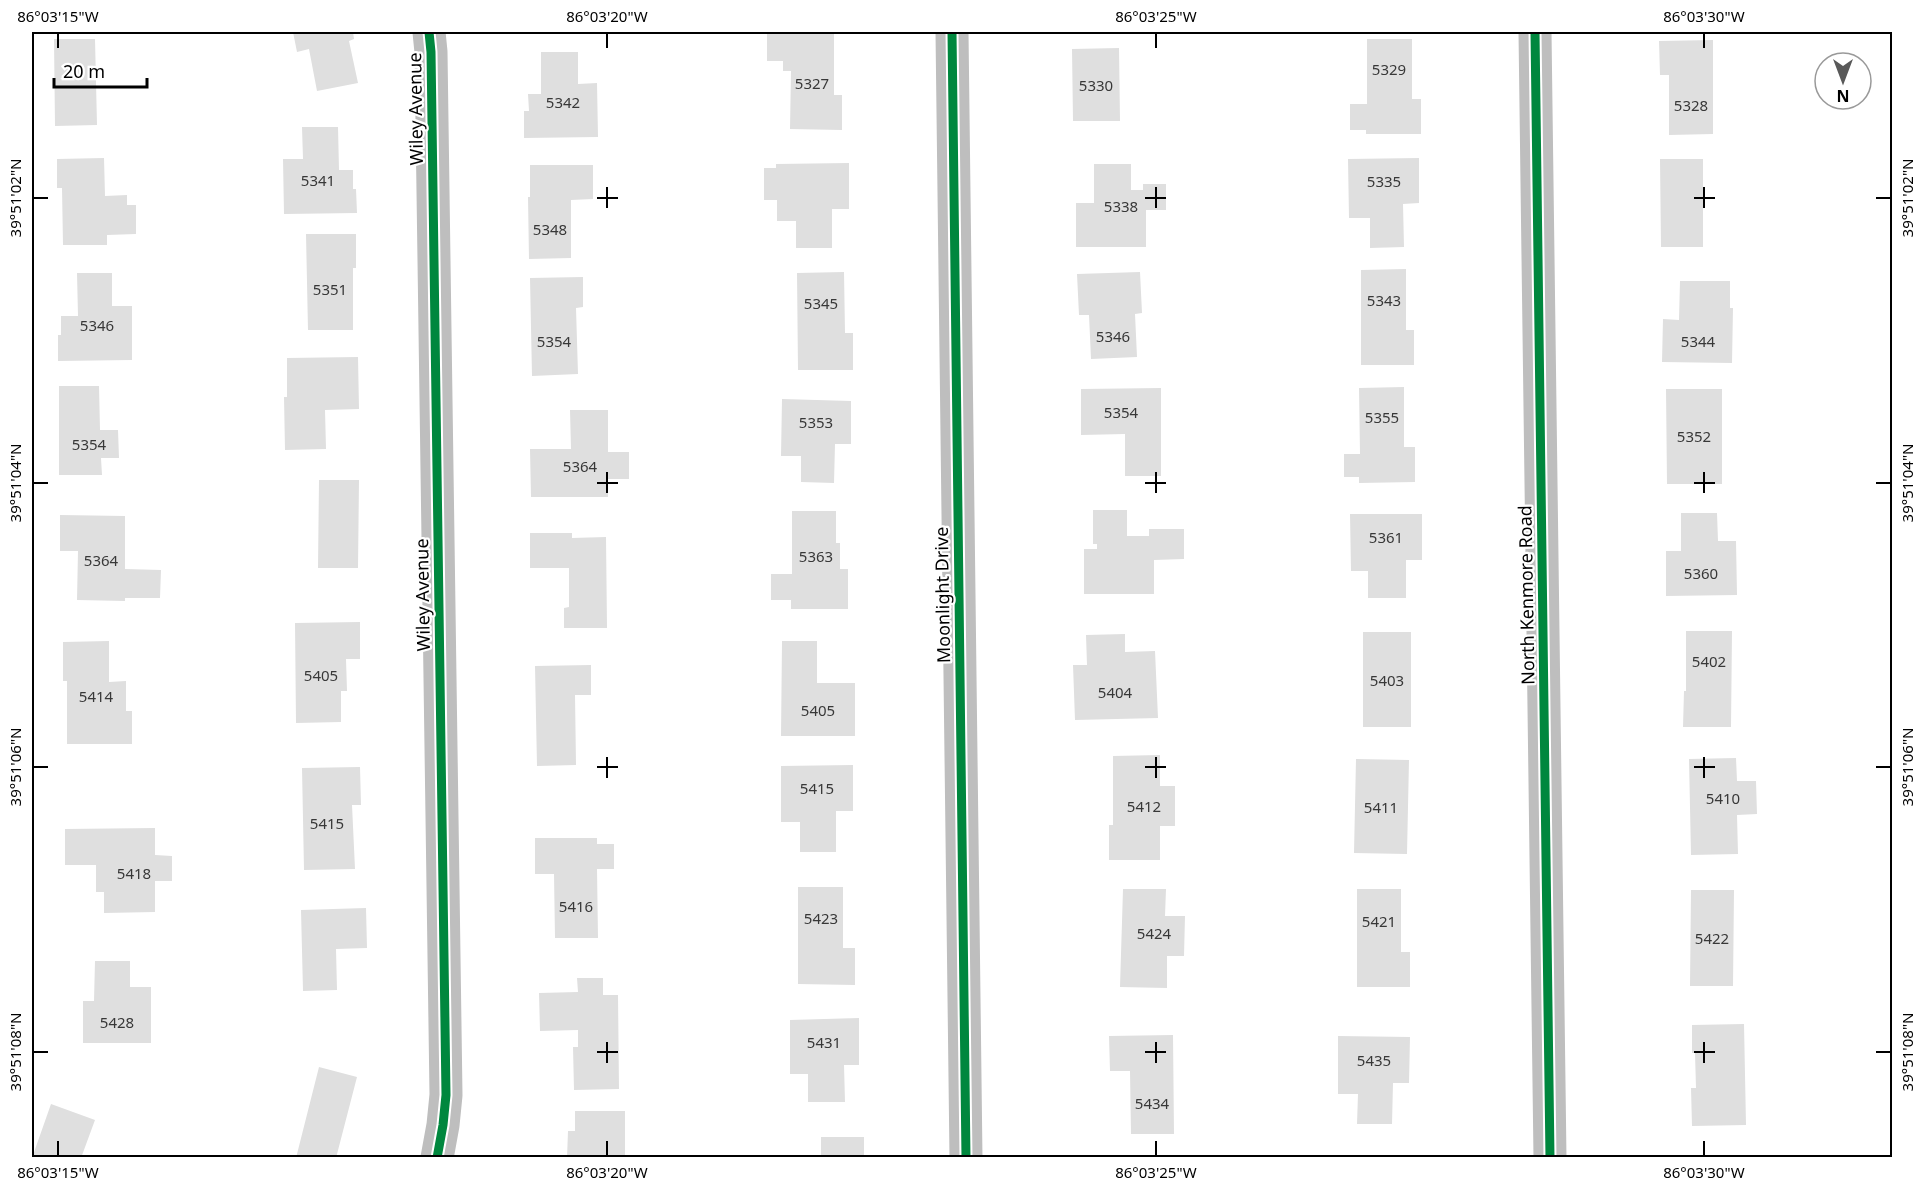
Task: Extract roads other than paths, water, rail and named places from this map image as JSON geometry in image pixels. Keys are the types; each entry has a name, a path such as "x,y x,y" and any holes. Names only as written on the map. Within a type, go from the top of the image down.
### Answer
{"street":[{"name":"Wiley Avenue","path":"429,32 432,99 446,1095 437,1158"},
{"name":"Moonlight Drive","path":"952,32 966,1158"},
{"name":"North Kenmore Road","path":"1535,32 1550,1158"}]}
